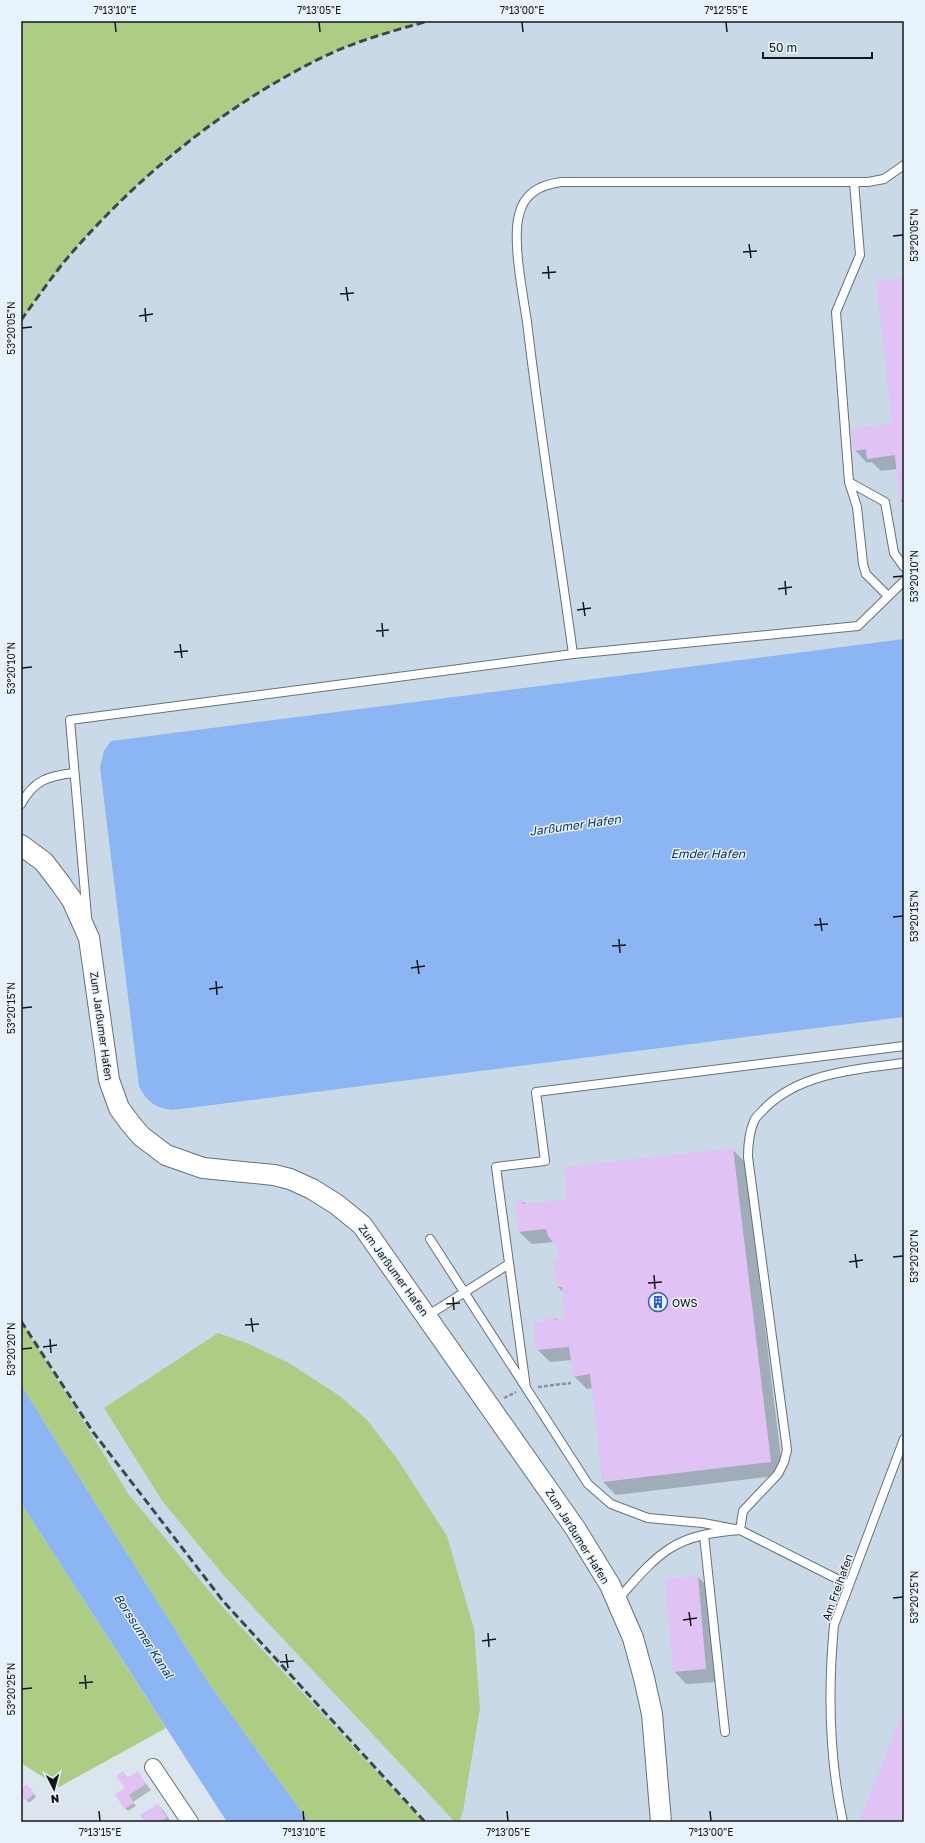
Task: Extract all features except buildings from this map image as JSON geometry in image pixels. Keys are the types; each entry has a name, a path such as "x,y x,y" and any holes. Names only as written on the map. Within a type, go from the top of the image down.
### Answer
{"street":[{"name":"Zum Jarßumer Hafen","path":"21,845 44,862 60,883 72,900 89,938 109,1080 119,1108 130,1123 154,1147 182,1162 203,1168 280,1176 312,1189 336,1204 362,1225 575,1528 598,1564 617,1600 638,1654 652,1714 662,1822"},
{"path":"153,1767 190,1822"}],"lane":[{"path":"573,654 517,245 517,224 523,203 529,195 539,187 561,182 854,182 884,179 904,165"},
{"path":"854,182 860,255 836,312 849,482 857,507 864,569 866,574 888,596"},
{"path":"849,482 885,502 894,553 904,567"},
{"path":"89,938 70,720 573,654 858,626 904,581"},
{"path":"21,804 27,794 39,782 54,775 74,773"},
{"path":"526,1388 496,1167 545,1161 536,1092 904,1046"},
{"path":"740,1530 743,1511 778,1474 784,1462 787,1450 748,1157 748,1138 755,1119 774,1100 796,1086 825,1076 863,1068 904,1063"},
{"path":"430,1238 588,1484 611,1504 648,1518 703,1523 740,1530 849,1585"},
{"path":"427,1316 509,1264"},
{"name":"Am Freihafen","path":"842,1822 832,1737 831,1657 834,1625 904,1439"},
{"path":"617,1600 643,1572 670,1549 690,1539 704,1535 740,1530"},
{"path":"704,1535 724,1732"}],"shaded area":[{"path":"21,21 904,21 904,639 112,741 104,751 162,1109 173,1110 904,1017 904,1822 309,1822 21,1385"}],"green space":[{"path":"21,21 428,21 361,41 323,57 254,95 190,140 130,192 103,219 62,265 21,320"},
{"path":"21,1321 129,1495 225,1610 424,1822 309,1822 210,1685 21,1385"},
{"path":"218,1333 249,1344 289,1363 340,1396 367,1420 398,1460 447,1536 474,1629 480,1708 463,1811 459,1822 455,1822 225,1577 163,1502 104,1408"},
{"path":"21,1503 166,1728 59,1787 21,1763"}],"water":[{"name":"Emder Hafen","path":"904,639 904,1017 173,1110 162,1108 152,1103 148,1100 139,1086 100,767 104,751 111,741"},
{"name":"Borssumer Kanal","path":"21,1385 210,1685 309,1822 227,1822 21,1503"}],"railway":[{"path":"21,320 62,265 103,219 130,192 190,140 254,95 323,57 361,41 428,21"},
{"path":"21,1321 93,1432 223,1601 425,1822"}],"place":[{"name":"OWS","path":"658,1302"}],"water label":[{"name":"Jarßumer Hafen","path":"575,825"}]}
